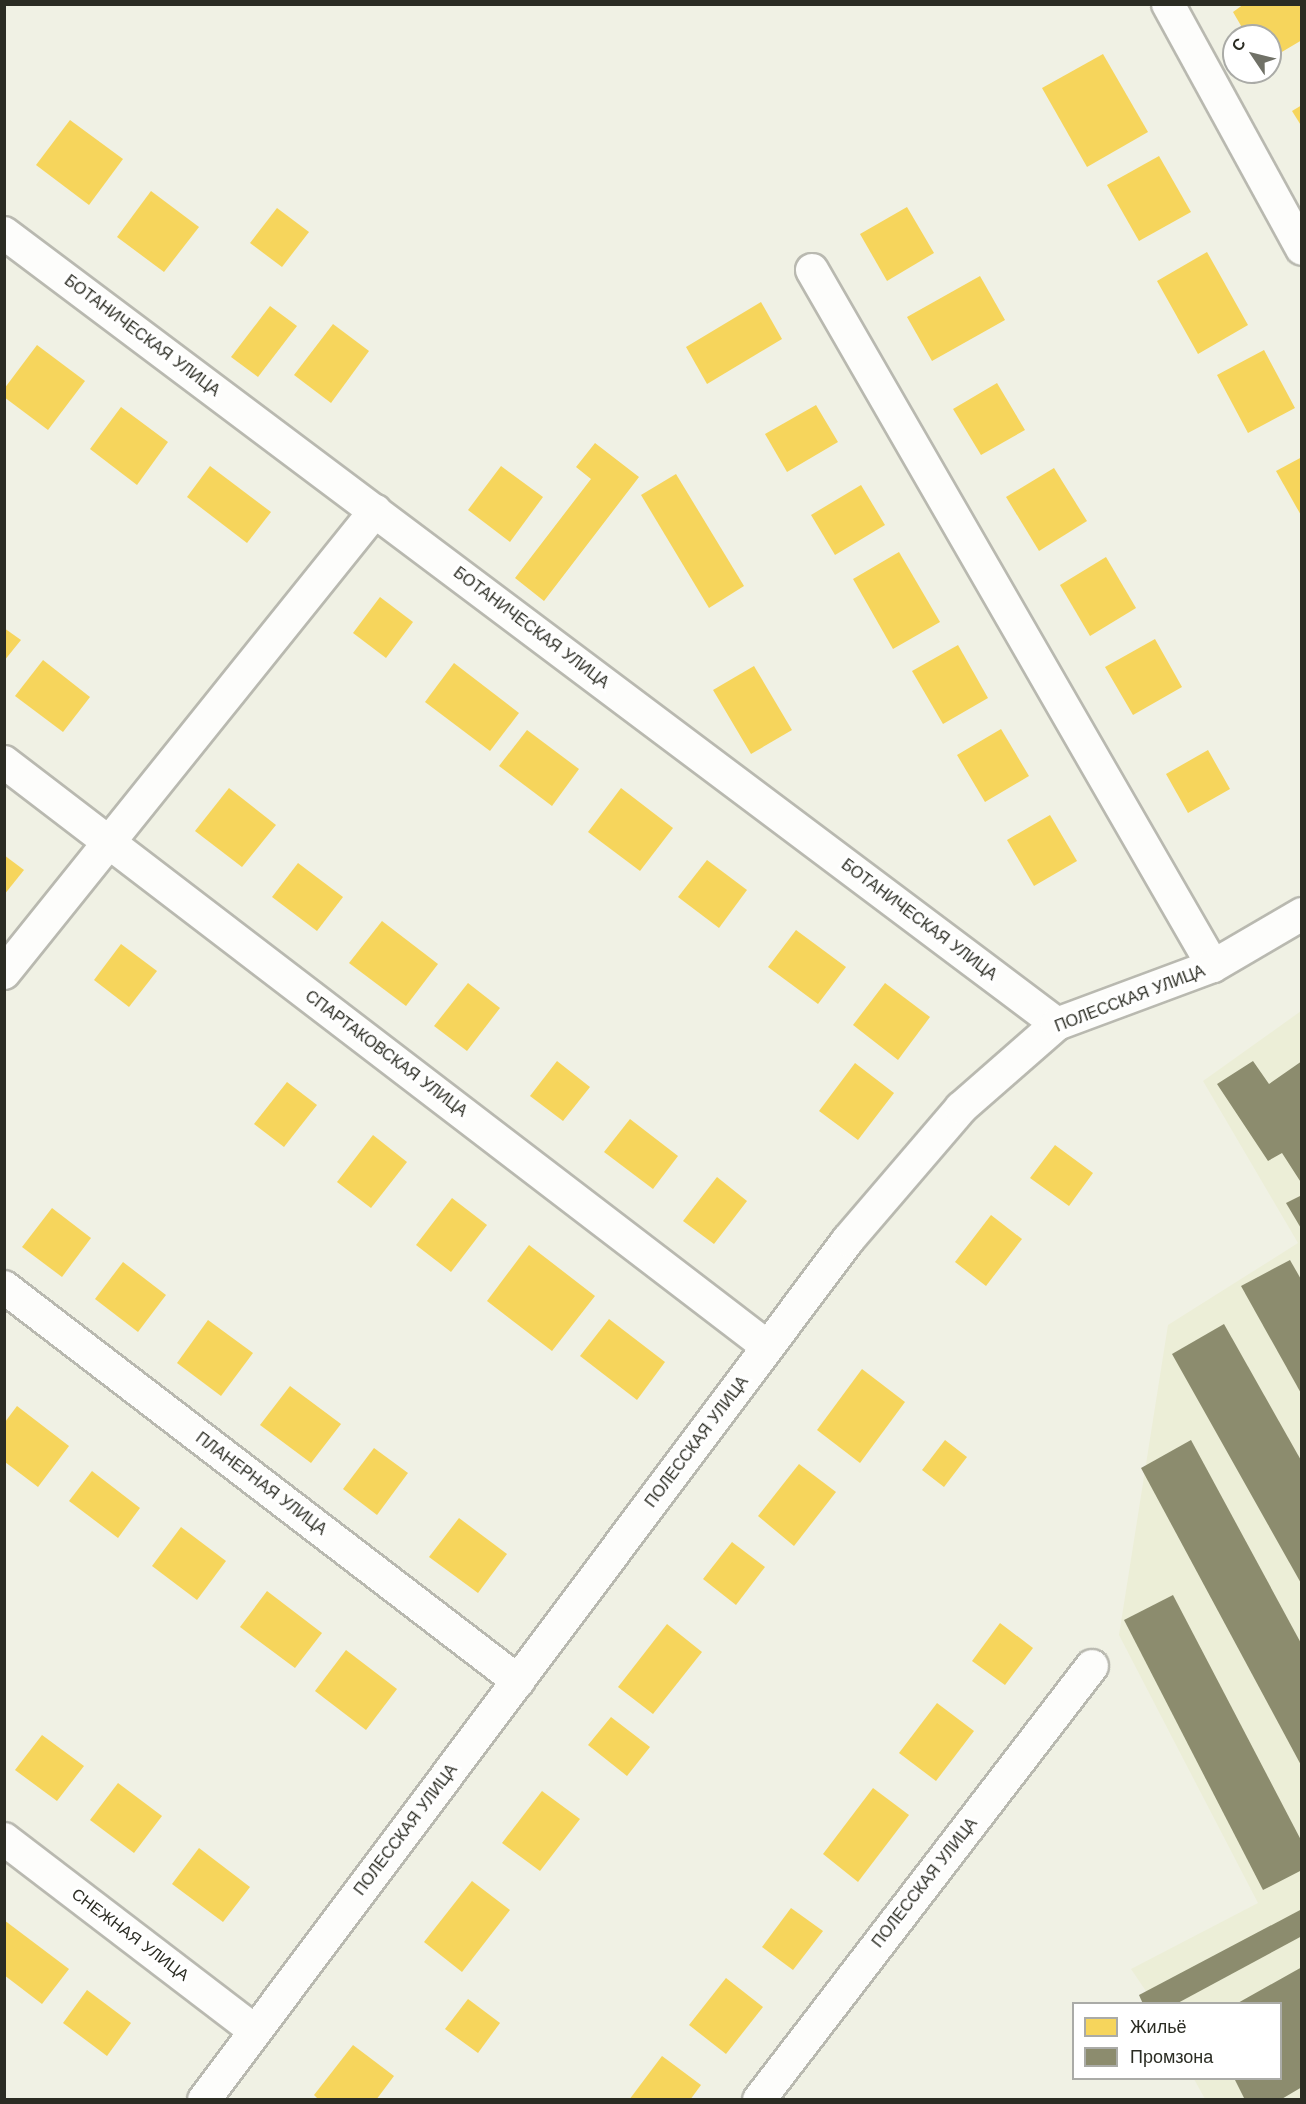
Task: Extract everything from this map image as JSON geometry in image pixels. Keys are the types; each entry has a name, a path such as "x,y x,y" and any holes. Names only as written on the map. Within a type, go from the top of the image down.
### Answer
{"street":[{"path":"1168,4 1302,249"},
{"name":"БОТАНИЧЕСКАЯ УЛИЦА","path":"4,233 1057,1024"},
{"path":"812,270 1213,966"},
{"path":"4,973 112,844 375,511"},
{"name":"СПАРТАКОВСКАЯ УЛИЦА","path":"4,762 768,1347"},
{"name":"ПОЛЕССКАЯ УЛИЦА","path":"204,2100 848,1240 961,1108 1057,1024 1213,966 1302,914"},
{"name":"ПЛАНЕРНАЯ УЛИЦА","path":"4,1287 518,1681"},
{"name":"ПОЛЕССКАЯ УЛИЦА","path":"759,2100 1092,1666"},
{"name":"СНЕЖНАЯ УЛИЦА","path":"4,1839 255,2031"}],"shaded area":[{"path":"1301,1011 1301,2099 1205,2099 1195,2080 1282,2080 1282,2002 1153,2002 1131,1969 1258,1903 1119,1635 1168,1325 1298,1243 1203,1081"}],"building: Жильё":[{"path":"1244,4 1302,4 1302,40 1282,52 1282,24 1240,24 1233,12"},
{"path":"1103,54 1148,132 1087,167 1042,88"},
{"path":"1302,105 1302,127 1292,111"},
{"path":"70,120 123,159 89,205 36,165"},
{"path":"1159,156 1191,212 1139,241 1107,185"},
{"path":"151,191 199,227 164,272 117,237"},
{"path":"907,207 934,253 887,281 860,234"},
{"path":"277,208 309,232 282,267 250,243"},
{"path":"1207,252 1248,325 1198,354 1157,281"},
{"path":"980,276 1005,320 932,361 907,317"},
{"path":"761,302 782,339 707,384 686,347"},
{"path":"270,306 297,326 258,377 231,357"},
{"path":"333,324 369,351 331,403 294,375"},
{"path":"37,345 85,381 48,430 4,397 4,389"},
{"path":"1264,350 1295,408 1248,433 1217,375"},
{"path":"997,383 1025,430 981,455 953,409"},
{"path":"816,405 838,442 787,472 765,434"},
{"path":"121,407 168,442 137,485 90,449"},
{"path":"595,443 639,477 544,601 515,578 591,479 576,467"},
{"path":"1302,457 1302,517 1276,471"},
{"path":"210,466 271,512 247,543 187,497"},
{"path":"501,466 543,497 510,542 468,510"},
{"path":"1054,468 1087,521 1039,551 1006,497"},
{"path":"676,474 744,586 709,608 641,495"},
{"path":"861,485 885,525 835,555 811,515"},
{"path":"899,552 940,622 893,649 853,579"},
{"path":"1106,557 1136,608 1090,636 1060,585"},
{"path":"380,597 413,622 386,658 353,633"},
{"path":"4,628 21,640 4,661"},
{"path":"1155,639 1182,687 1133,715 1105,667"},
{"path":"958,645 988,698 943,724 912,671"},
{"path":"43,660 90,697 63,732 15,696"},
{"path":"454,663 519,713 490,751 425,702"},
{"path":"754,666 792,730 751,754 713,690"},
{"path":"1001,729 1029,776 985,802 957,755"},
{"path":"527,730 579,769 552,806 499,766"},
{"path":"1208,750 1230,789 1188,813 1166,774"},
{"path":"229,788 276,825 242,867 195,831"},
{"path":"621,788 673,828 640,871 588,832"},
{"path":"1050,815 1077,861 1034,886 1007,840"},
{"path":"4,855 24,870 4,895"},
{"path":"707,860 747,890 719,928 678,897"},
{"path":"298,863 343,897 317,931 272,897"},
{"path":"382,921 438,964 406,1006 349,963"},
{"path":"796,930 846,967 818,1004 768,967"},
{"path":"121,944 157,971 129,1007 94,980"},
{"path":"468,983 500,1008 467,1051 434,1026"},
{"path":"885,983 930,1017 898,1060 853,1025"},
{"path":"557,1061 590,1087 563,1121 530,1096"},
{"path":"855,1063 894,1093 858,1140 819,1111"},
{"path":"287,1082 317,1105 284,1147 254,1124"},
{"path":"630,1119 678,1156 653,1189 604,1152"},
{"path":"373,1135 407,1162 371,1208 337,1182"},
{"path":"1055,1145 1093,1173 1069,1206 1030,1178"},
{"path":"717,1177 747,1201 714,1244 683,1221"},
{"path":"452,1198 487,1225 451,1272 416,1245"},
{"path":"52,1208 91,1238 62,1277 22,1247"},
{"path":"991,1215 1022,1239 986,1286 955,1262"},
{"path":"529,1245 595,1296 552,1351 487,1301"},
{"path":"123,1262 166,1295 138,1332 95,1299"},
{"path":"609,1319 665,1362 637,1400 580,1356"},
{"path":"208,1320 253,1353 221,1396 177,1363"},
{"path":"862,1369 905,1402 860,1463 817,1430"},
{"path":"290,1386 341,1424 311,1463 260,1425"},
{"path":"17,1406 69,1446 38,1487 5,1462 5,1422"},
{"path":"945,1440 967,1457 944,1487 922,1470"},
{"path":"374,1448 408,1473 377,1515 343,1489"},
{"path":"799,1464 836,1492 794,1546 758,1516"},
{"path":"92,1471 140,1508 118,1538 69,1501"},
{"path":"459,1518 507,1554 478,1593 429,1557"},
{"path":"181,1527 226,1561 197,1600 152,1566"},
{"path":"732,1542 765,1567 736,1605 703,1579"},
{"path":"267,1591 322,1633 295,1668 240,1627"},
{"path":"1000,1623 1033,1648 1005,1685 972,1661"},
{"path":"667,1624 702,1652 653,1714 618,1687"},
{"path":"346,1650 397,1689 366,1730 315,1691"},
{"path":"937,1703 974,1731 936,1781 899,1753"},
{"path":"611,1717 650,1747 627,1776 588,1745"},
{"path":"42,1735 84,1766 57,1801 15,1770"},
{"path":"118,1783 162,1816 134,1853 90,1820"},
{"path":"873,1788 909,1815 858,1882 823,1854"},
{"path":"542,1791 580,1819 540,1871 502,1843"},
{"path":"199,1848 250,1887 223,1922 172,1884"},
{"path":"472,1881 510,1910 462,1972 424,1942"},
{"path":"791,1908 823,1931 793,1970 762,1947"},
{"path":"4,1920 69,1969 42,2004 4,1975"},
{"path":"726,1978 763,2007 726,2054 689,2025"},
{"path":"87,1990 131,2023 107,2056 63,2023"},
{"path":"468,1999 500,2023 478,2053 445,2029"},
{"path":"353,2045 394,2076 376,2100 319,2100 314,2095"},
{"path":"662,2056 701,2085 690,2100 629,2100"}],"building: Промзона":[{"path":"1253,1061 1269,1084 1302,1061 1302,1184 1282,1153 1268,1161 1217,1084"},
{"path":"1302,1195 1302,1230 1286,1203"},
{"path":"1290,1260 1302,1281 1302,1395 1241,1286"},
{"path":"1224,1324 1302,1462 1302,1585 1172,1354"},
{"path":"1191,1440 1302,1645 1302,1767 1141,1468"},
{"path":"1173,1595 1302,1842 1302,1870 1263,1890 1124,1620"},
{"path":"1302,1909 1302,1936 1180,2002 1142,2002 1139,1995"},
{"path":"1302,1967 1302,2087 1280,2100 1245,2100 1235,2080 1282,2080 1282,2002 1240,2002"}]}
